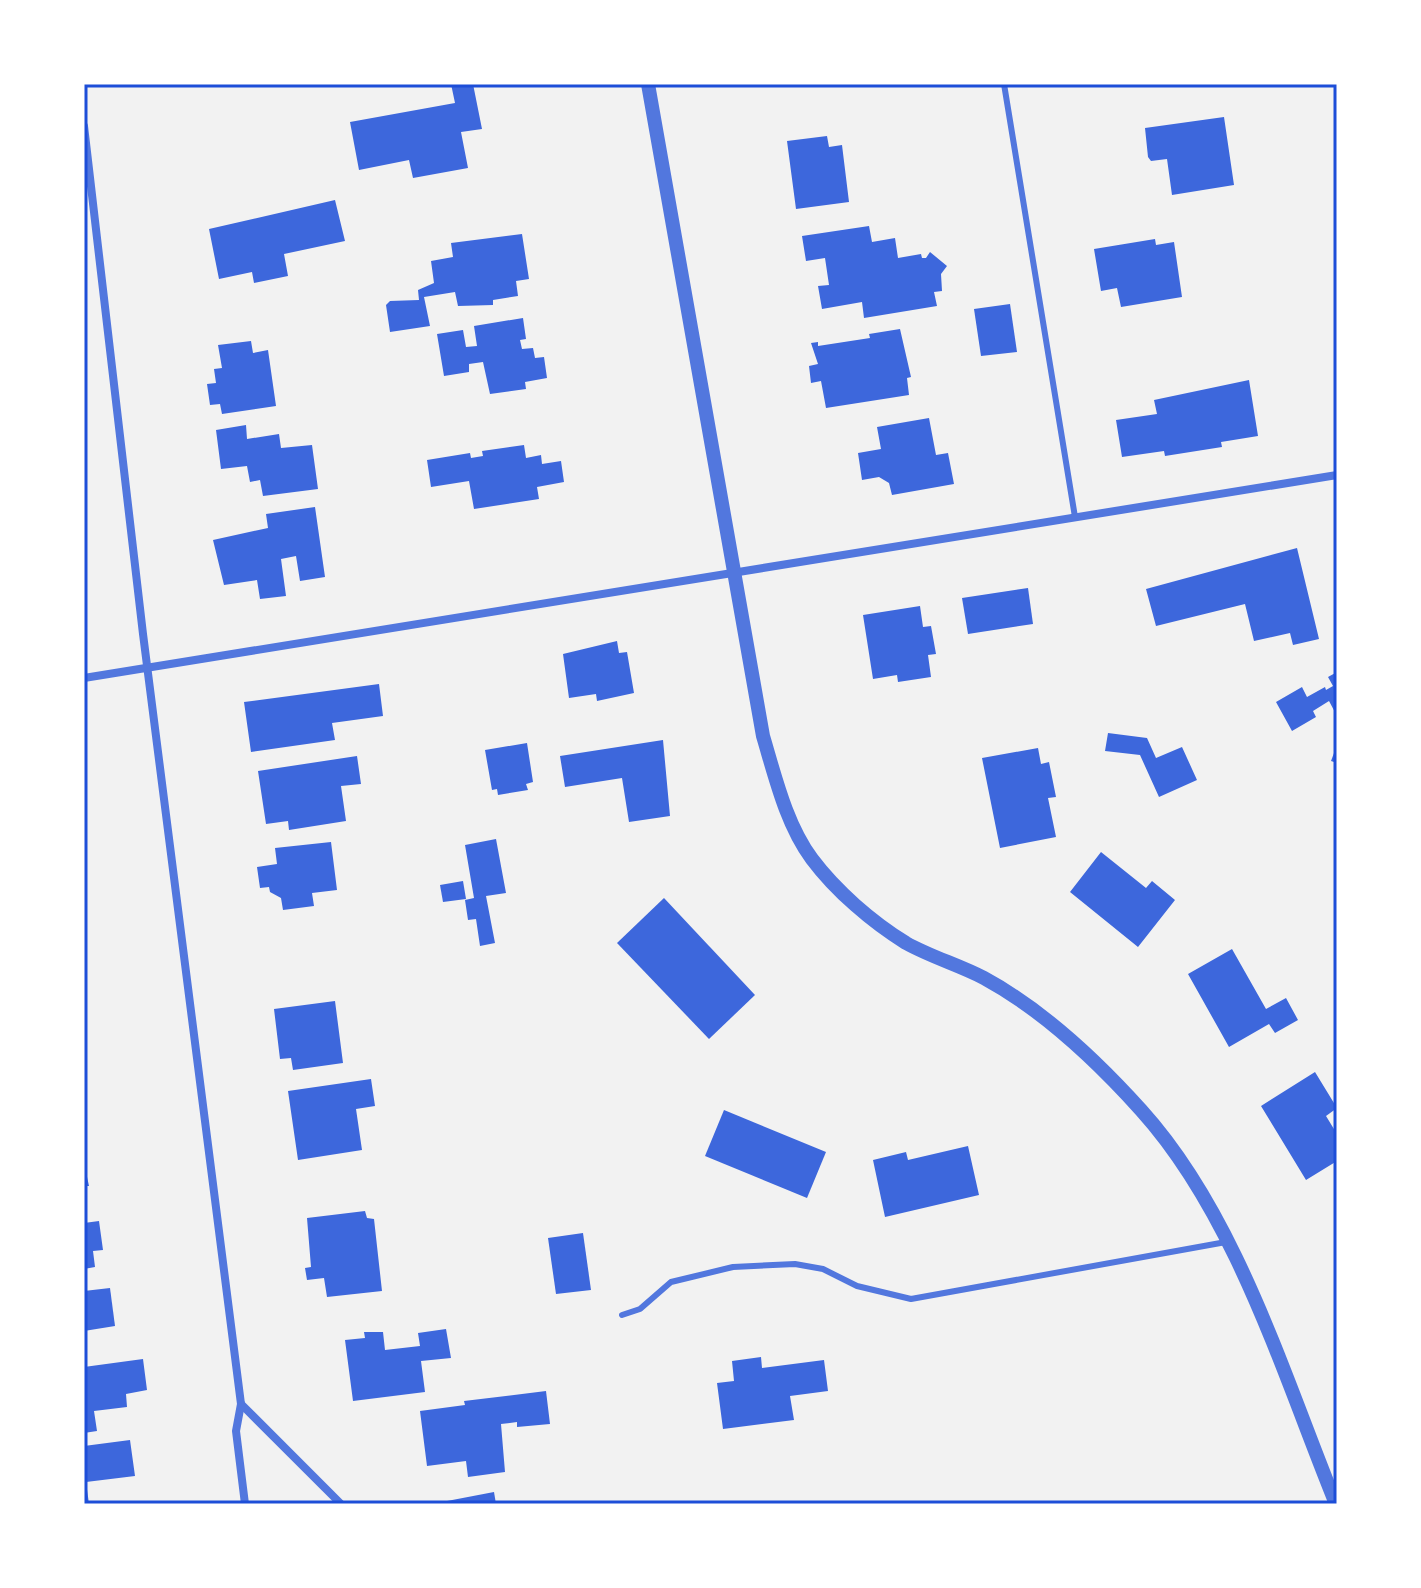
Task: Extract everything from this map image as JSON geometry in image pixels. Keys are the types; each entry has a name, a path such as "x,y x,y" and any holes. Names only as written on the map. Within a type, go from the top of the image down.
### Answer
{"street":[{"path":"648,84 732,574 763,736 785,806 811,858 856,906 907,943 985,979 1039,1014 1143,1111 1188,1171 1229,1242 1336,1504"},
{"path":"84,126 148,668 241,1404 236,1431 245,1504"},
{"path":"84,678 1337,475"},
{"path":"241,1404 341,1504"}],"lane":[{"path":"1004,84 1075,517"},
{"path":"622,1315 640,1309 671,1282 733,1267 795,1264 823,1269 857,1286 911,1299 1229,1242"}],"building":[{"path":"451,84 473,84 482,129 461,132 468,168 413,178 409,160 359,170 350,122 455,103"},
{"path":"1224,117 1234,185 1172,195 1167,159 1151,161 1148,157 1145,128"},
{"path":"827,136 829,147 842,145 849,202 796,209 787,141"},
{"path":"335,200 345,241 284,254 288,276 254,283 252,272 219,279 209,229"},
{"path":"869,226 872,242 895,238 898,258 921,254 922,258 926,258 930,252 947,266 941,274 942,291 934,292 937,306 864,318 862,302 822,309 818,286 829,285 825,258 806,261 802,236"},
{"path":"522,234 529,279 516,281 518,296 493,300 493,305 458,306 455,292 424,297 430,326 390,332 386,305 390,301 419,300 418,290 434,283 431,261 453,257 451,243"},
{"path":"1155,239 1156,245 1174,242 1182,297 1121,307 1117,288 1101,291 1094,249"},
{"path":"1010,304 1017,352 981,356 974,309"},
{"path":"523,318 526,339 520,340 522,349 533,348 535,358 544,357 547,378 525,382 526,389 490,394 483,362 469,364 469,372 444,376 437,334 463,330 466,347 477,346 474,326"},
{"path":"900,329 911,377 907,378 909,395 826,408 821,381 811,383 809,366 818,364 811,343 818,342 818,346 870,338 869,334"},
{"path":"251,341 253,353 268,350 276,406 222,414 220,404 210,405 207,384 216,383 214,369 222,368 218,345"},
{"path":"1249,380 1258,436 1221,442 1222,447 1165,456 1164,451 1122,457 1116,420 1157,414 1154,400"},
{"path":"929,418 936,455 948,453 954,484 892,495 889,483 879,477 862,480 858,453 881,449 877,427"},
{"path":"246,425 247,439 279,434 281,448 312,445 318,489 263,496 260,480 250,482 247,466 221,469 216,430"},
{"path":"524,445 526,458 541,455 542,464 561,461 564,482 537,487 539,499 474,509 469,481 431,487 427,460 470,453 471,458 483,456 482,451"},
{"path":"315,507 325,577 300,581 296,556 281,559 286,596 260,599 257,580 224,585 213,540 268,528 266,514"},
{"path":"1297,548 1319,639 1293,645 1290,633 1254,641 1245,604 1156,626 1146,589"},
{"path":"1028,588 1033,624 968,634 962,598"},
{"path":"920,606 923,627 931,626 936,654 928,655 931,677 898,682 897,675 873,679 863,615"},
{"path":"617,641 619,653 627,652 634,693 597,701 596,694 569,698 563,654"},
{"path":"1337,672 1337,716 1329,701 1313,711 1316,717 1292,731 1276,702 1302,687 1307,697 1325,687 1326,690 1333,686 1328,677"},
{"path":"379,684 383,716 332,723 335,740 251,752 244,702"},
{"path":"1108,733 1147,738 1156,758 1182,747 1197,780 1159,797 1140,755 1105,751"},
{"path":"663,740 670,816 629,822 622,778 565,787 560,756"},
{"path":"527,743 533,782 526,784 528,790 498,795 497,789 492,790 485,750"},
{"path":"1337,745 1337,763 1331,761"},
{"path":"1038,748 1041,764 1049,762 1056,797 1048,798 1056,837 1000,848 982,758"},
{"path":"357,756 361,784 341,786 346,821 289,830 288,821 266,824 258,771"},
{"path":"496,839 506,893 486,896 495,943 480,946 476,919 468,920 465,900 474,898 465,845"},
{"path":"331,842 337,890 312,893 314,906 283,910 281,898 270,892 269,887 260,888 257,867 277,864 275,848"},
{"path":"1101,852 1146,888 1152,881 1175,900 1138,947 1070,892"},
{"path":"463,881 466,899 443,902 440,885"},
{"path":"664,898 755,995 709,1039 617,943"},
{"path":"1232,949 1266,1009 1286,998 1298,1020 1275,1033 1269,1024 1229,1047 1188,974"},
{"path":"335,1001 343,1063 293,1070 291,1058 280,1059 274,1009"},
{"path":"1315,1072 1337,1108 1326,1116 1337,1134 1337,1161 1306,1180 1261,1106"},
{"path":"371,1079 375,1106 356,1109 362,1150 298,1160 288,1091"},
{"path":"724,1110 826,1152 807,1198 705,1156"},
{"path":"968,1146 979,1195 885,1217 873,1160 906,1152 908,1160"},
{"path":"84,1163 89,1186 84,1186"},
{"path":"365,1211 367,1218 374,1219 382,1291 327,1297 324,1278 307,1280 305,1268 311,1267 307,1218"},
{"path":"99,1221 103,1250 93,1251 95,1267 84,1269 84,1223"},
{"path":"583,1233 591,1290 556,1294 548,1238"},
{"path":"110,1288 115,1326 84,1331 84,1291"},
{"path":"446,1329 451,1358 421,1361 425,1392 353,1401 345,1340 365,1338 364,1332 383,1332 385,1350 420,1346 418,1333"},
{"path":"761,1357 762,1368 824,1360 828,1391 790,1396 794,1420 723,1429 717,1383 734,1381 732,1361"},
{"path":"143,1359 147,1390 126,1394 127,1407 94,1411 97,1431 84,1433 84,1367"},
{"path":"546,1391 550,1424 517,1427 517,1422 501,1424 505,1472 468,1477 466,1461 427,1466 420,1411 465,1405 464,1401"},
{"path":"130,1440 135,1476 86,1482 89,1504 84,1504 84,1446"},
{"path":"494,1492 496,1504 448,1504 447,1501"}]}
